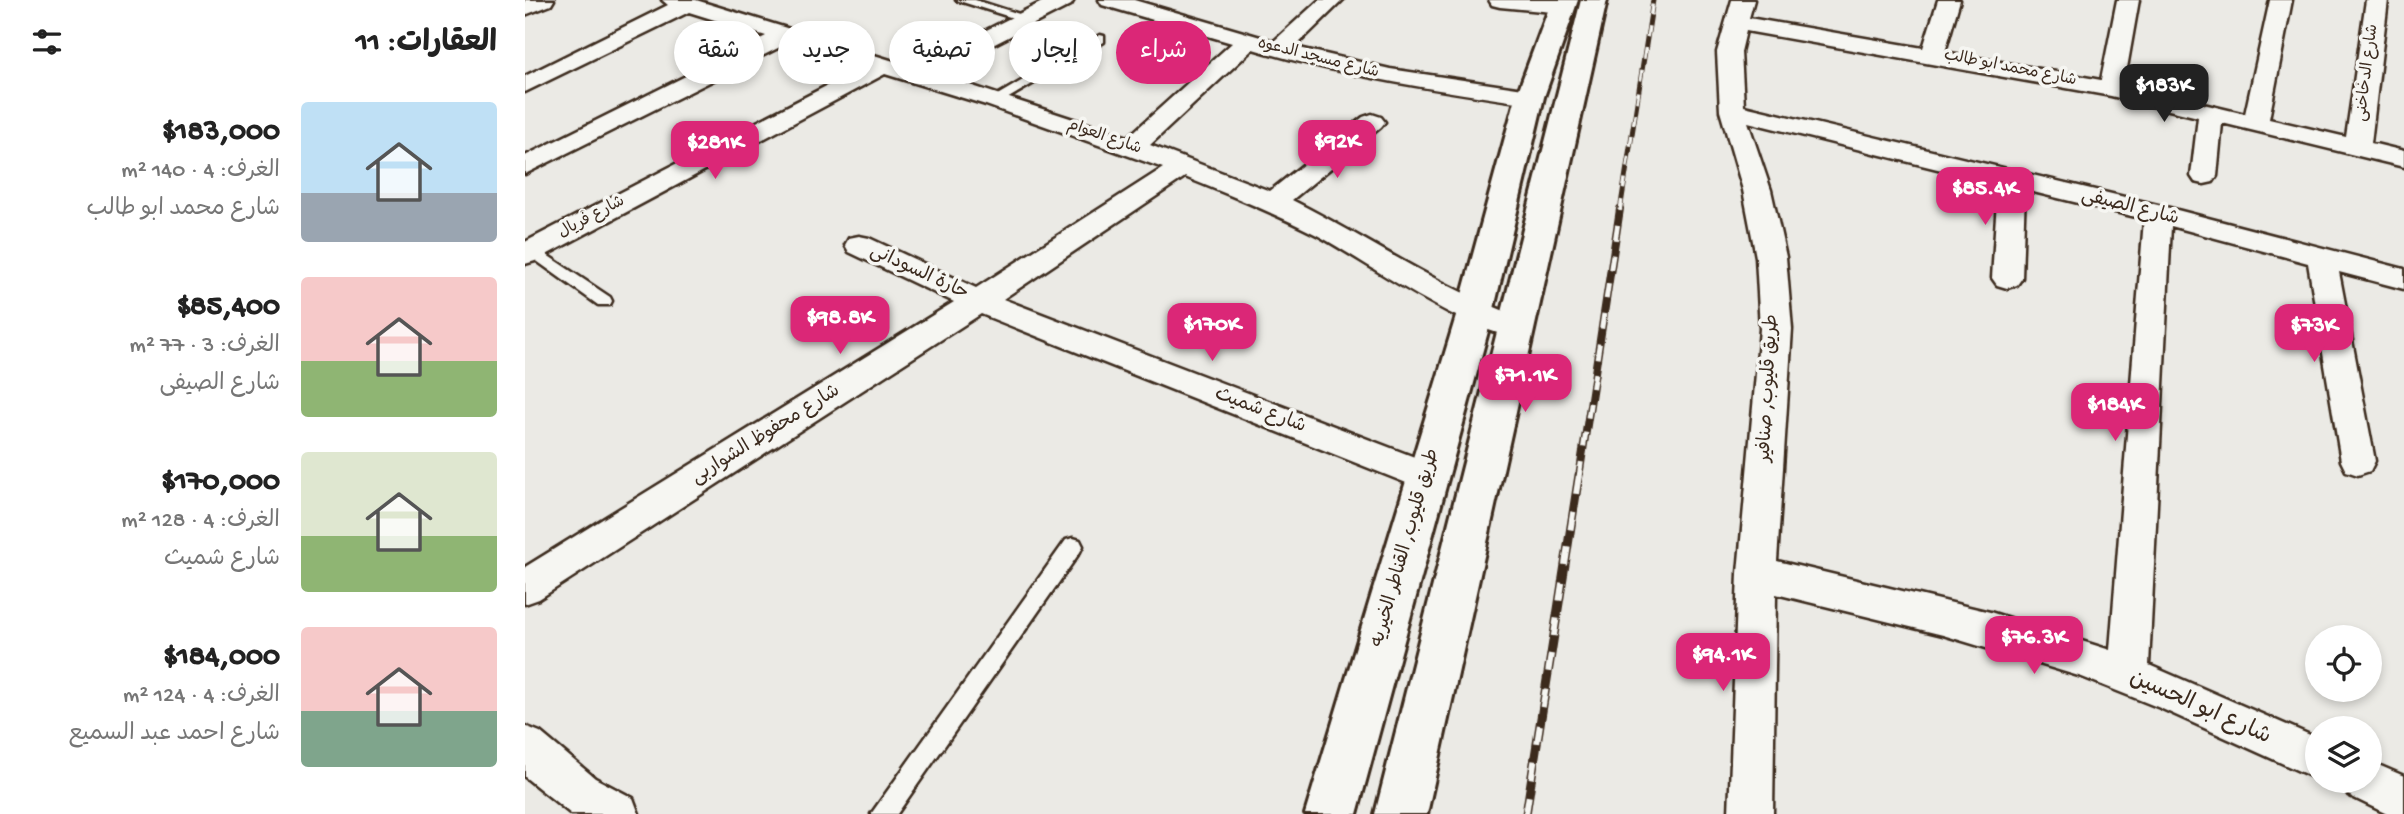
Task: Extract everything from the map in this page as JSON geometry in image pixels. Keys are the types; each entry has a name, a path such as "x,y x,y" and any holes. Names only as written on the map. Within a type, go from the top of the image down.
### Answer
{"main road":[{"name":"طريق قليوب, القناطر الخيريه","path":"1331,814 1475,313 1530,97 1574,2"},
{"path":"1401,814 1515,327 1574,2"}],"street":[{"path":"525,8 543,0"},
{"path":"995,35 1063,0"},
{"name":"شارع مسجد الدعوه","path":"1110,0 1247,42 1390,76 1530,97"},
{"path":"1278,50 1332,0"},
{"path":"1500,0 1574,2"},
{"path":"1933,55 1949,0"},
{"path":"2111,89 2127,0"},
{"path":"2256,122 2281,0"},
{"name":"شارع الدخاخنى","path":"2358,146 2377,0"},
{"path":"525,85 680,2"},
{"name":"شارع العوام","path":"680,2 778,32"},
{"name":"شارع محمد ابو طالب","path":"1739,11 1933,55 2111,89 2404,159"},
{"name":"طريق قليوب, صنافير","path":"1739,11 1729,52 1732,111 1763,217 1771,257 1776,329 1757,573 1751,814"},
{"path":"525,166 778,40"},
{"path":"1132,147 1247,42"},
{"name":"شارع العوام","path":"875,64 889,68"},
{"name":"شارع فريال","path":"529,252 882,66"},
{"name":"شارع العوام","path":"940,84 1132,147 1273,202 1331,231 1475,313 1515,327"},
{"name":"شارع الصيفى","path":"1732,111 2158,214 2404,279"},
{"path":"2204,176 2211,112"},
{"path":"1273,202 1372,122"},
{"name":"شارع محفوظ الشواربى","path":"525,587 978,301 1183,167"},
{"path":"2007,278 2012,179"},
{"path":"2128,675 2158,214"},
{"name":"حارة السودانى","path":"859,245 978,301"},
{"path":"2322,258 2358,461"},
{"name":"شارع شميث","path":"978,301 1426,476"},
{"name":"شارع ابو الحسين","path":"1757,573 1899,606 2017,638 2128,675 2305,755"},
{"path":"525,747 538,761 604,812"},
{"path":"2382,789 2404,799"}],"lane":[{"path":"962,0 1026,19"},
{"path":"995,100 1022,84"},
{"path":"529,252 604,302"},
{"path":"884,814 1073,546"}],"railway":[{"path":"1620,211 1653,0"},
{"path":"1579,477 1620,209"},
{"path":"1526,814 1579,475"}]}
